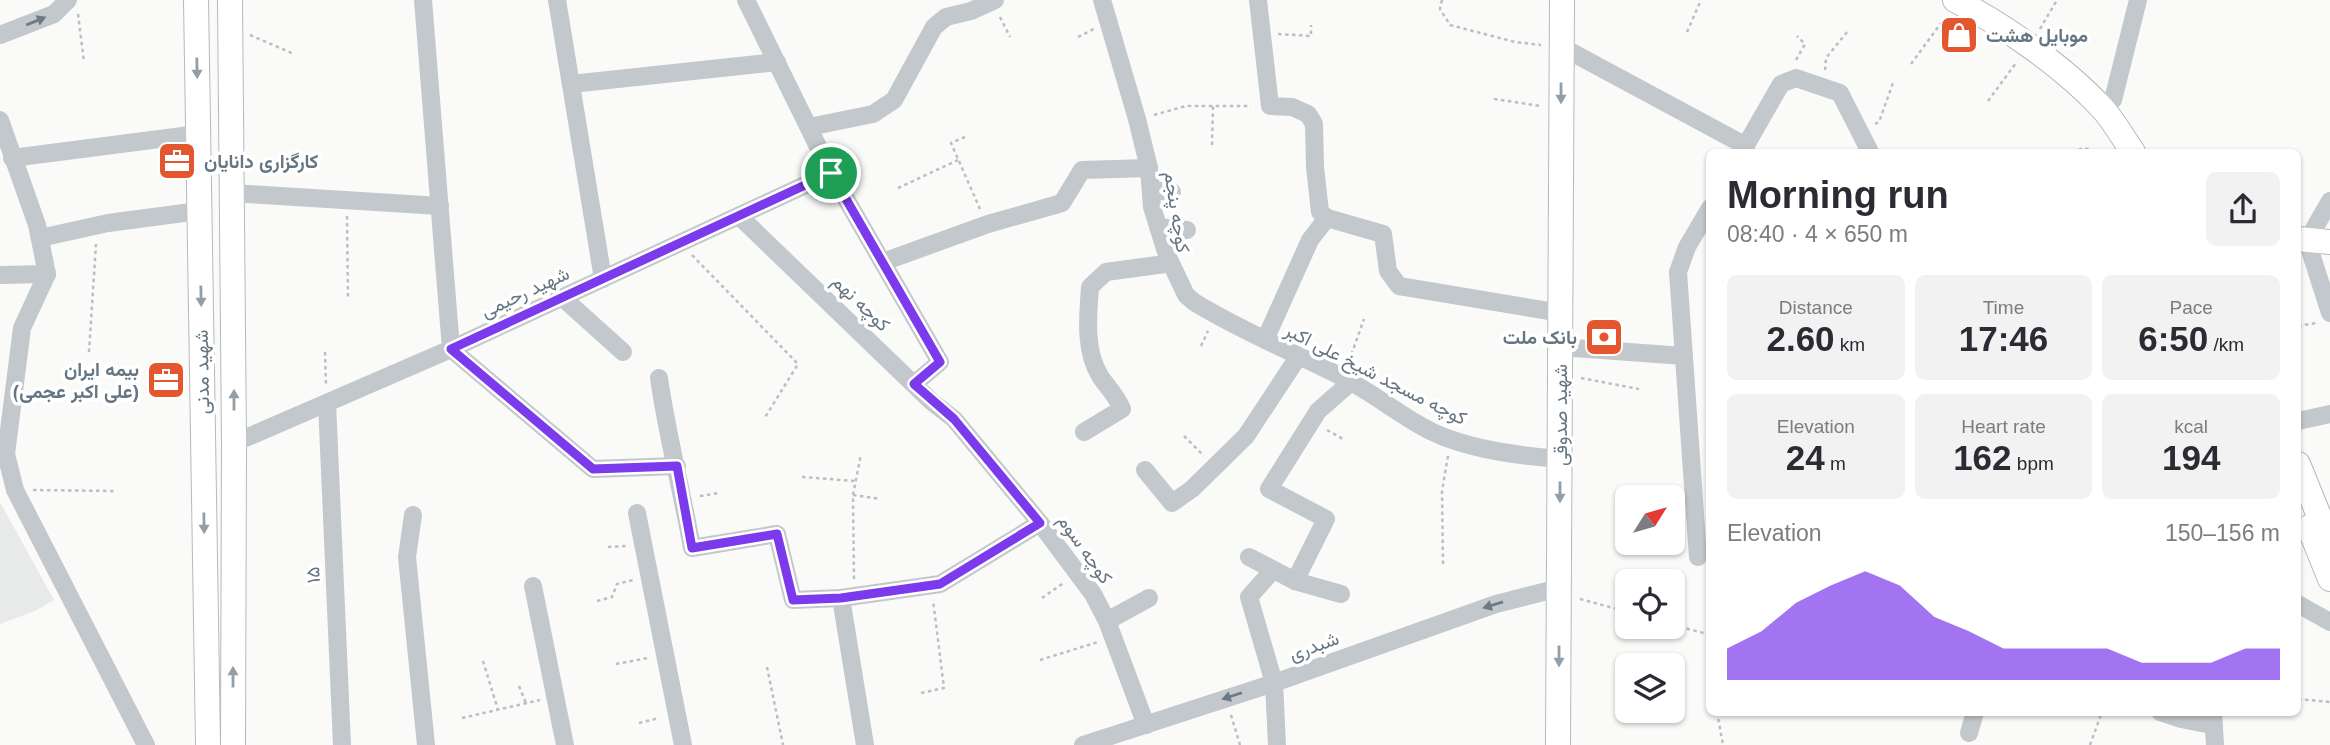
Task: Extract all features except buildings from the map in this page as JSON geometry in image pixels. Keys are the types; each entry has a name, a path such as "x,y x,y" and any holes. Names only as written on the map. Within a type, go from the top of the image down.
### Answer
{"main road":[{"name":"شهید مدنی","path":"196,0 208,745"},
{"name":"شهید مدنی","path":"230,0 234,443 233,745"},
{"name":"شهید صدوقی","path":"1558,745 1562,0"},
{"path":"1984,0 2032,40 2113,100 2148,149"},
{"path":"1956,1 2032,40 2102,109 2131,149"},
{"path":"2301,471 2330,543"},
{"path":"2301,508 2330,579"}],"street":[{"path":"423,0 451,349 593,469 677,466"},
{"path":"557,0 603,279"},
{"path":"746,0 831,173 940,362 914,384"},
{"name":"کوچه پنجم","path":"1084,432 1122,409 1116,395 1100,376 1092,358 1087,322 1090,287 1106,272 1156,267 1165,264 1167,256 1152,207 1149,168 1138,119 1102,0"},
{"path":"1258,0 1270,106 1292,107 1308,114 1314,124 1320,212 1327,218 1383,234 1388,271 1399,286 1560,313"},
{"path":"2113,100 2138,0"},
{"path":"809,127 873,114 894,100 934,27 946,17 987,4"},
{"path":"0,35 73,6"},
{"path":"1562,47 1744,149 1781,84 1796,78 1840,93 1868,149"},
{"path":"571,84 777,62"},
{"path":"0,120 40,238 47,274 22,328 6,454 15,490 146,745"},
{"path":"12,158 198,134"},
{"path":"883,262 988,224 1062,203 1082,170 1149,168"},
{"name":"شهید رحیمی","path":"234,443 451,349 831,173"},
{"path":"1151,190 1172,192"},
{"path":"232,192 440,206"},
{"path":"2325,318 2311,241 2330,201"},
{"path":"40,238 97,225 199,211"},
{"path":"1698,557 1678,272 1687,247 1706,215"},
{"name":"کوچه نهم","path":"740,216 914,384 954,419"},
{"path":"1265,340 1310,240 1327,218"},
{"path":"1158,227 1187,230"},
{"name":"کوچه مسجد شیخ علی اکبر","path":"1167,256 1186,295 1194,302 1347,380 1442,436 1523,456 1560,459"},
{"path":"0,275 47,274"},
{"path":"563,298 622,352"},
{"path":"1560,347 1684,356"},
{"path":"1145,470 1172,503 1192,489 1246,436 1298,357"},
{"path":"659,378 692,548 777,534 793,600 847,597 940,584 1040,523"},
{"path":"1295,581 1326,519 1269,489 1318,411 1347,380"},
{"name":"۱۵","path":"327,403 342,745"},
{"path":"2301,420 2330,414"},
{"name":"کوچه سوم","path":"954,419 1040,523 1093,594 1110,629 1146,725"},
{"path":"638,513 683,745"},
{"path":"413,515 407,557 426,745"},
{"path":"1249,557 1295,581 1341,594"},
{"path":"1273,570 1249,597 1273,683 1277,745"},
{"path":"533,586 565,745"},
{"name":"شبدری","path":"1083,745 1273,683 1496,604 1559,592"},
{"path":"847,597 864,745"},
{"path":"1110,629 1149,598"},
{"path":"2301,606 2330,622"},
{"path":"1969,733 1974,716"},
{"path":"2172,716 2181,719 2213,718 2215,745"}],"path":[{"path":"1442,0 1440,9 1450,24 1515,42 1562,47"},
{"path":"1687,32 1701,0"},
{"path":"1988,102 2057,0"},
{"path":"1911,64 1956,1"},
{"path":"987,4 1010,37"},
{"path":"73,6 83,62"},
{"path":"1261,33 1311,36 1311,25"},
{"path":"231,26 294,54"},
{"path":"1823,87 1826,58 1847,32"},
{"path":"1781,84 1805,44 1797,36"},
{"path":"1860,132 1880,121 1893,83"},
{"path":"1494,99 1561,109"},
{"path":"1212,145 1213,105"},
{"path":"1138,119 1186,106 1270,106"},
{"path":"965,137 951,144 988,224"},
{"path":"898,188 958,160"},
{"path":"346,199 348,298"},
{"path":"89,352 97,225"},
{"path":"680,243 798,364 764,419"},
{"path":"2301,325 2325,318"},
{"path":"1347,380 1364,319"},
{"path":"325,352 327,403"},
{"path":"1560,375 1639,388"},
{"path":"1184,436 1216,466"},
{"path":"1443,564 1442,491 1451,439"},
{"path":"847,597 853,495 861,454"},
{"path":"802,477 856,481"},
{"path":"15,490 114,491"},
{"path":"683,499 719,492"},
{"path":"853,495 880,499"},
{"path":"1042,598 1078,573"},
{"path":"597,601 612,597 617,584 650,576"},
{"path":"921,694 944,688 932,585"},
{"path":"1559,592 1615,609"},
{"path":"1685,628 1706,633"},
{"path":"1040,660 1110,629"},
{"path":"616,664 665,654"},
{"path":"483,661 498,710"},
{"path":"768,667 783,745"},
{"path":"519,685 526,703"},
{"path":"462,718 555,696"},
{"path":"1226,699 1240,745"},
{"path":"2301,699 2330,702"},
{"path":"639,723 677,713"},
{"path":"1718,716 1723,745"},
{"path":"2090,745 2101,716"}],"shaded area":[{"path":"0,502 54,600 35,611 0,624"}],"place":[{"name":"موبایل هشت","path":"1959,35"},
{"name":"کارگزاری دانایان","path":"177,161"},
{"name":"بانک ملت","path":"1604,337"},
{"name":"بیمه ایران (علی اکبر عجمی)","path":"166,380"}],"route":[{"path":"831,173 940,362 914,384 954,419 1040,523 940,584 841,598 793,600 777,534 692,548 677,466 593,469 451,349 831,173"}]}
